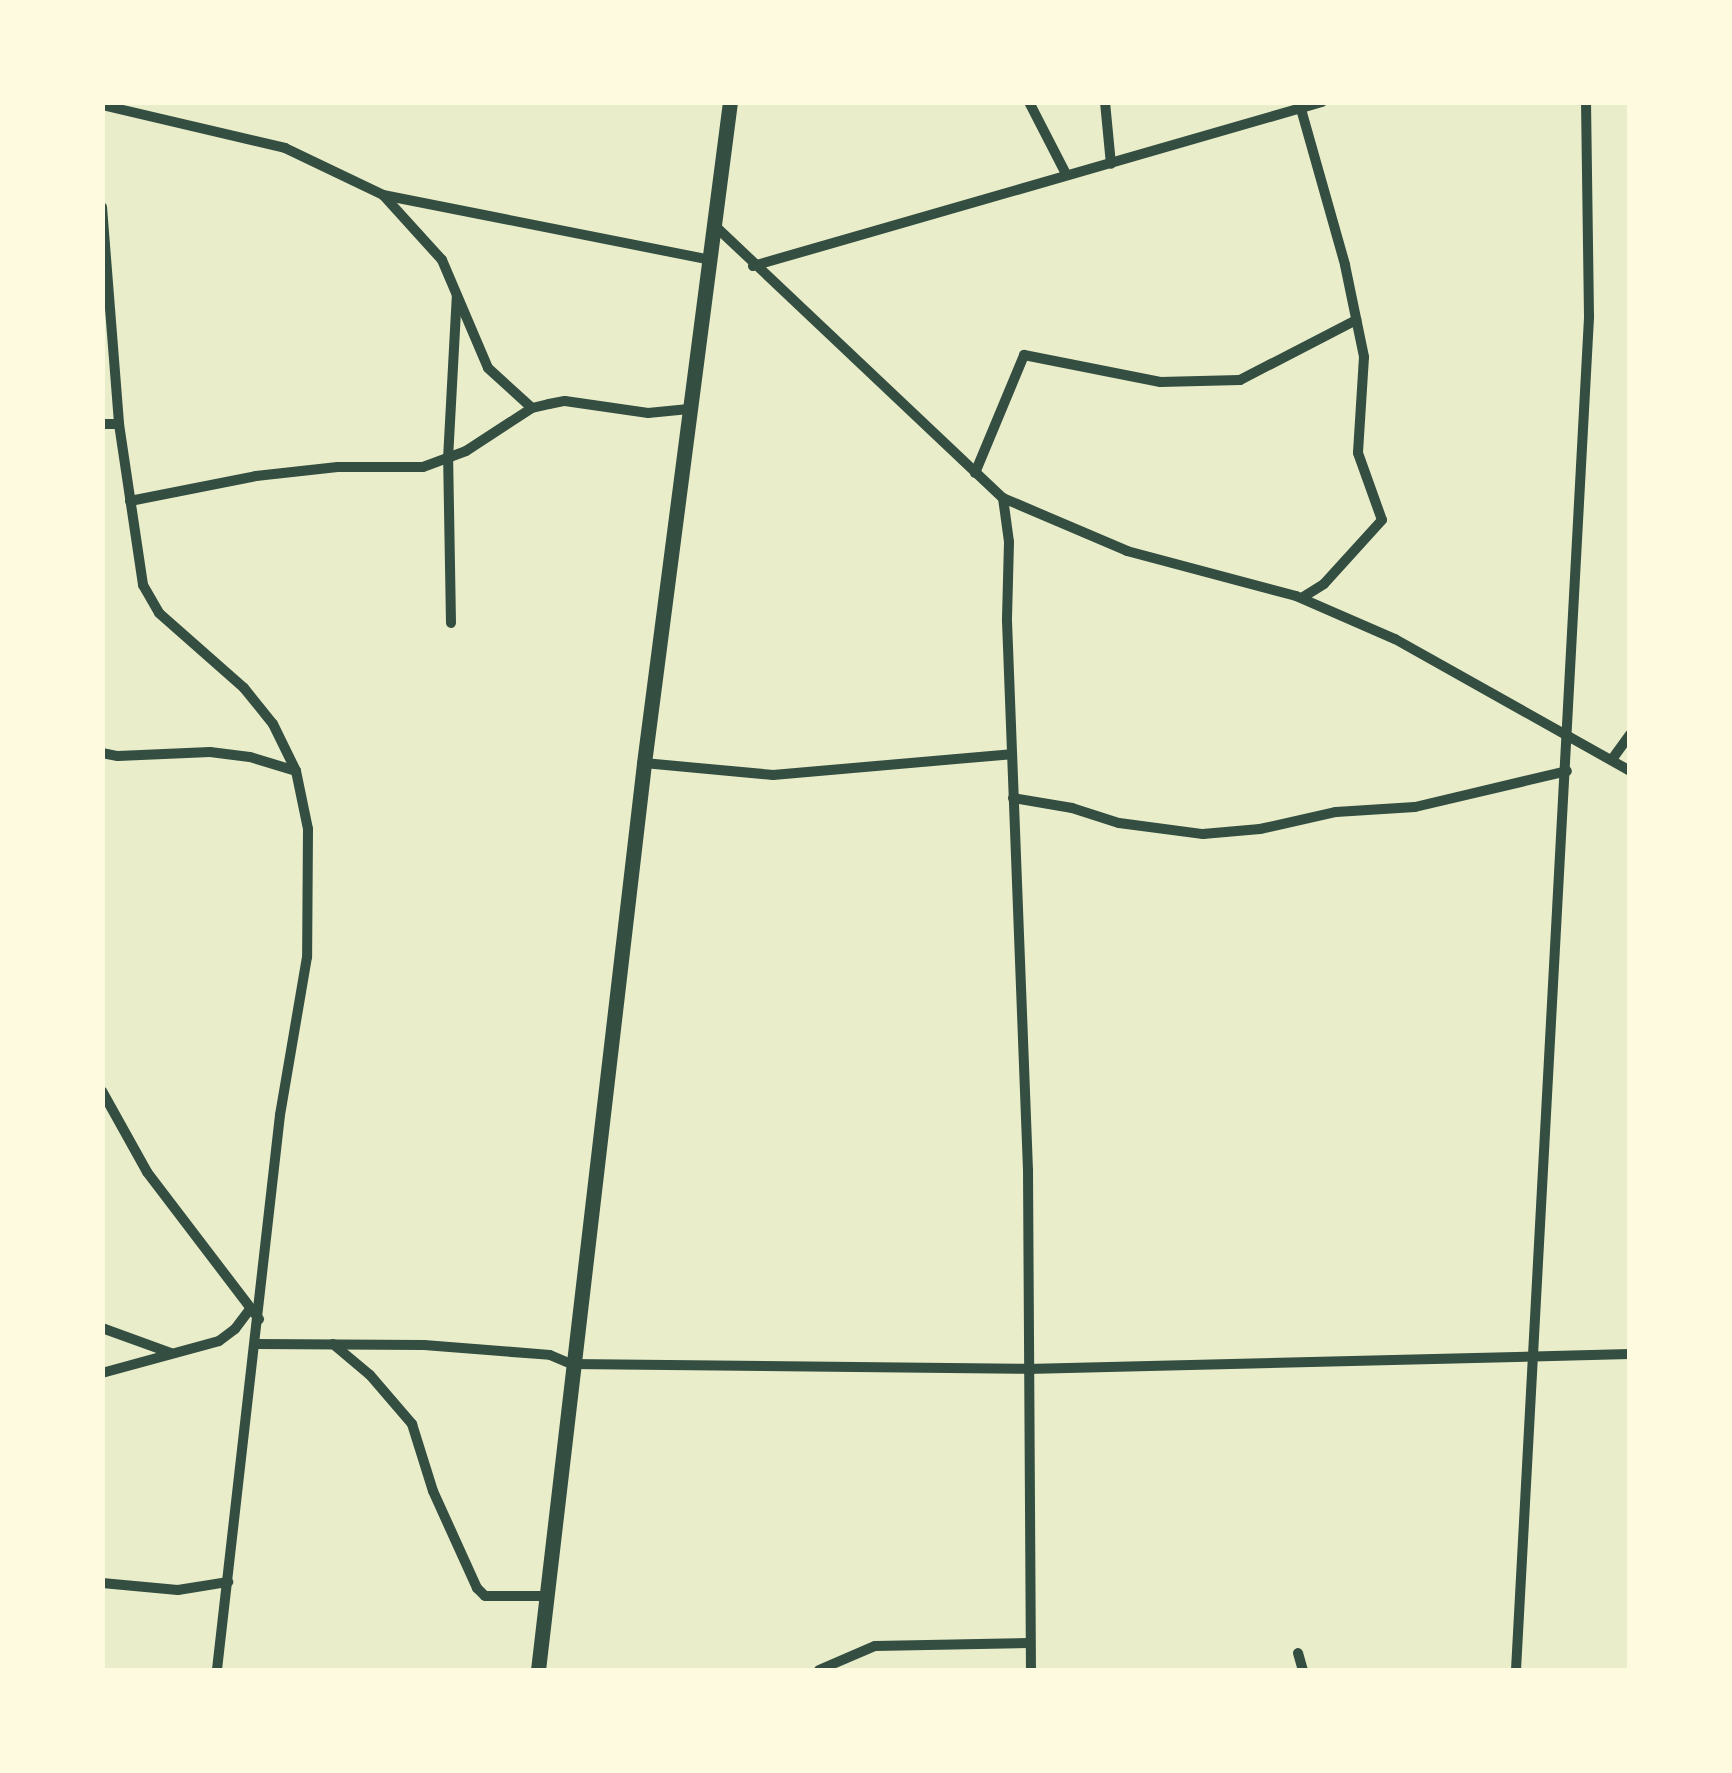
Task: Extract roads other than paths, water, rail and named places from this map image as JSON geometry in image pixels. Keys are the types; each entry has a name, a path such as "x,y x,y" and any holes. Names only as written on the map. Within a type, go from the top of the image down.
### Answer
{"main road":[{"path":"538,1670 644,762 730,102"}],"street":[{"path":"1029,102 1066,174"},
{"path":"1105,102 1111,164"},
{"path":"753,266 1322,102"},
{"path":"1516,1670 1589,316 1586,102"},
{"path":"102,105 285,148 383,195 707,259"},
{"path":"1302,109 1364,357 1358,453 1382,520 1324,584 1302,598"},
{"path":"383,195 442,260 488,368 532,408"},
{"path":"102,207 119,424 143,584 159,613 244,688 273,724 296,771 308,828 307,957 280,1114 217,1670"},
{"path":"712,223 753,266 1003,498 1127,551 1302,598 1395,639 1613,758 1630,771"},
{"path":"451,623 448,458 458,295"},
{"path":"975,473 1024,355 1160,382 1240,380 1356,320"},
{"path":"130,501 256,476 338,467 423,467 448,458 532,408 565,401 648,413 689,409"},
{"path":"102,424 119,424"},
{"path":"1003,498 1008,542 1013,798 1028,1170 1031,1670"},
{"path":"1613,758 1630,735"},
{"path":"102,753 118,756 210,752 250,756 296,771"},
{"path":"644,762 773,775 1012,754"},
{"path":"1013,798 1134,826 1204,834 1260,829 1336,812 1415,808 1567,771"},
{"path":"102,1091 148,1172 259,1319"},
{"path":"102,1374 219,1341 236,1329 250,1308"},
{"path":"102,1328 171,1353"},
{"path":"256,1344 550,1355 571,1364 1027,1369 1630,1354"},
{"path":"332,1344 380,1385 412,1424 433,1491 476,1588 485,1596 546,1596"},
{"path":"102,1583 178,1590 228,1582"},
{"path":"820,1670 875,1646 914,1642 1030,1643"},
{"path":"1298,1653 1303,1670"}]}
